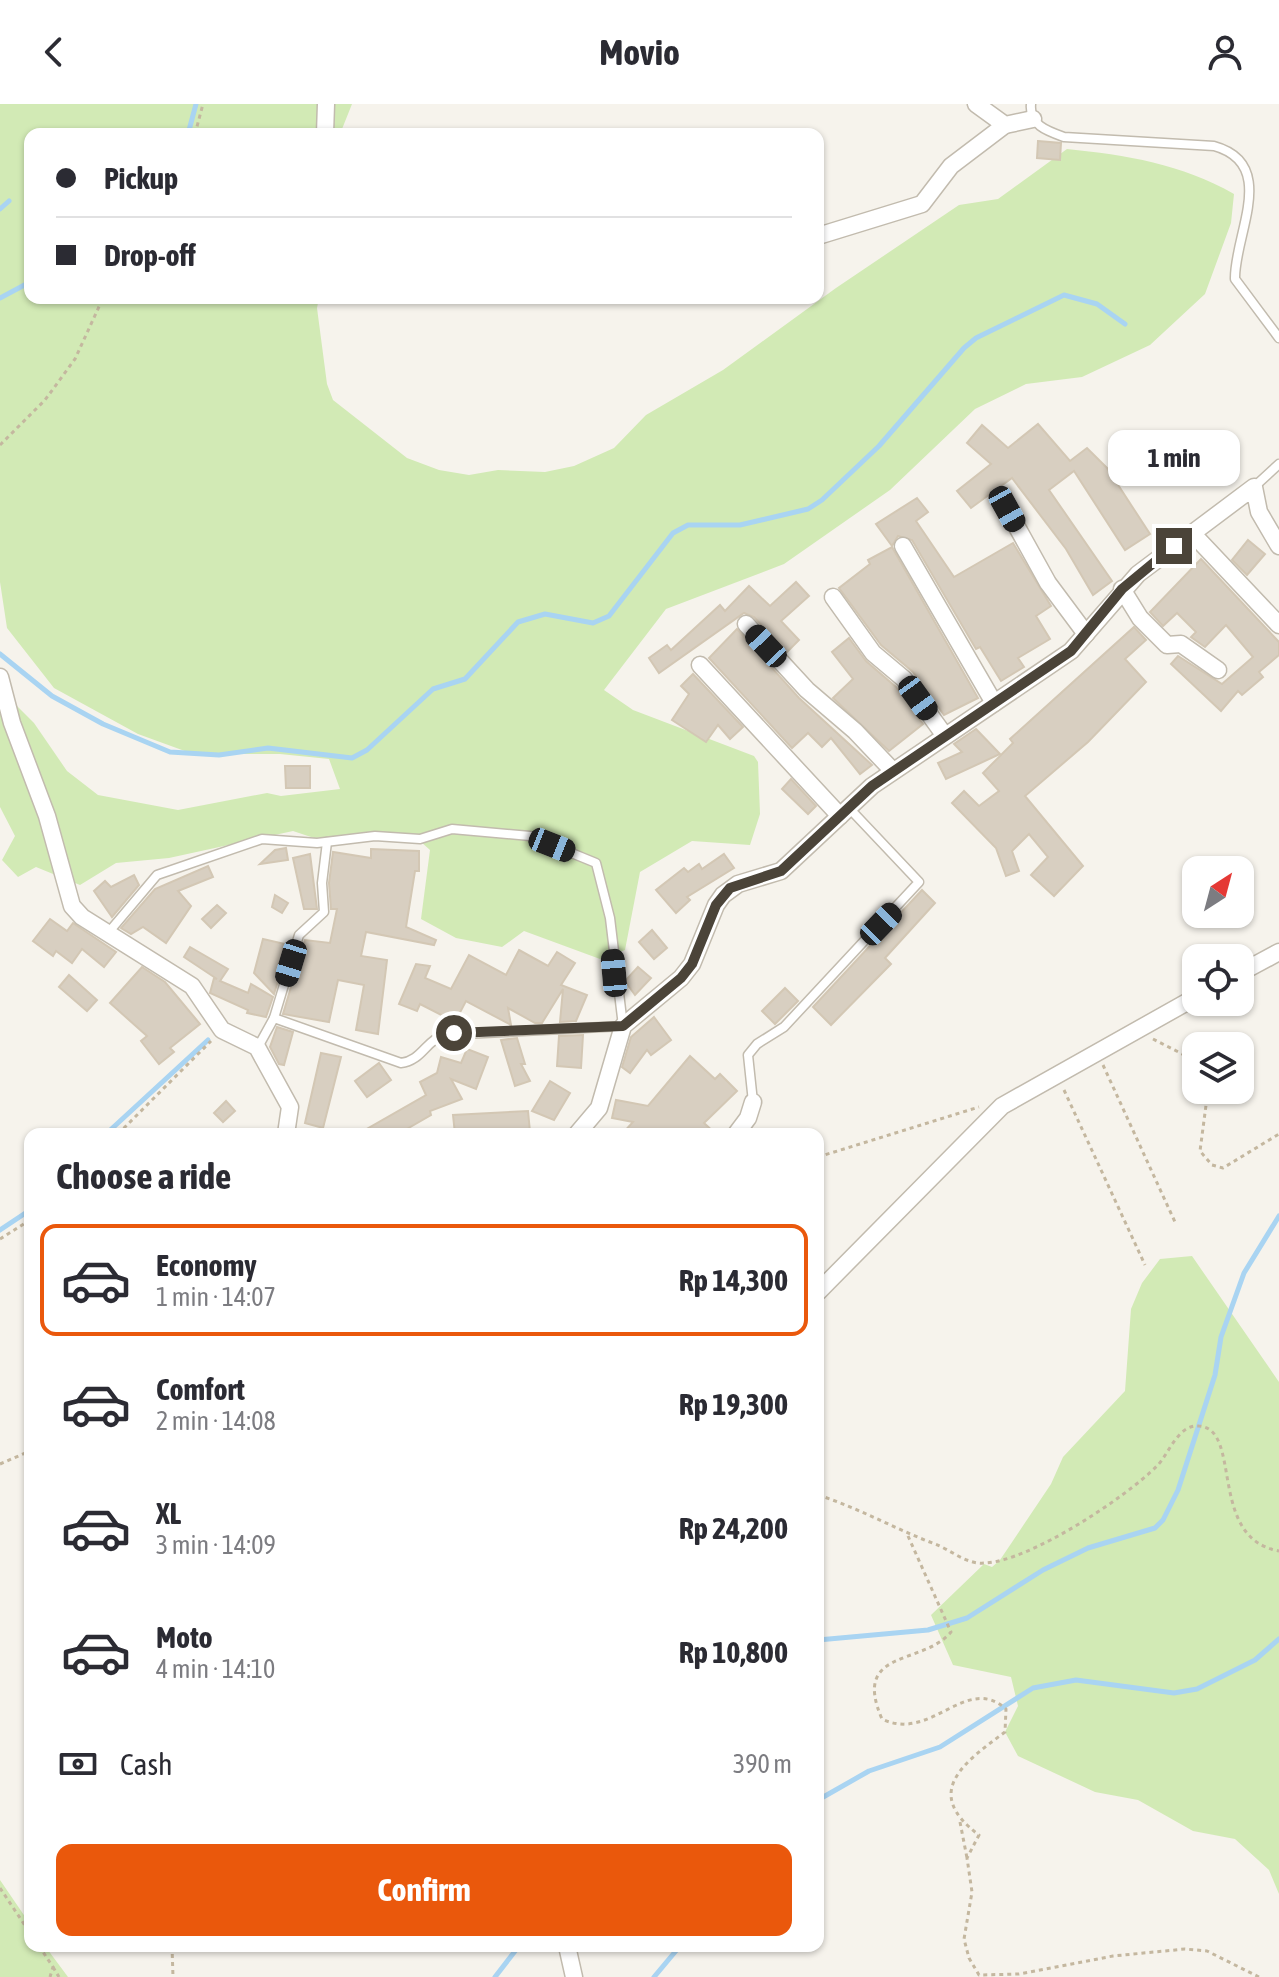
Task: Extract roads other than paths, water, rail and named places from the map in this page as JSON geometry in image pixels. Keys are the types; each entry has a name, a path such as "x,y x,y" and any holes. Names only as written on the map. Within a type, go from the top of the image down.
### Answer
{"street":[{"path":"325,128 326,104"},
{"path":"976,104 1005,125"},
{"path":"824,234 922,204 951,166 1005,125 1032,112"},
{"path":"582,1128 599,1108 623,1026 681,978 692,964 723,895 738,884 781,871 893,771 1034,679 1071,651 1122,589 1254,487 1259,512 1279,546"},
{"path":"1007,509 1048,583 1086,634"},
{"path":"1192,533 1279,625"},
{"path":"903,546 994,703"},
{"path":"1122,589 1140,618 1167,645 1181,644 1218,670"},
{"path":"833,597 873,653 904,679 945,736"},
{"path":"746,624 807,690 855,731 893,771"},
{"path":"700,665 845,812"},
{"path":"0,677 12,723 47,816 66,893 82,917 192,986 222,1030 257,1047 290,1107 287,1128"},
{"path":"1254,965 1279,952"},
{"path":"824,1286 1002,1106 1182,1005"},
{"path":"740,1128 748,1118 753,1102"},
{"path":"568,1952 574,1977"}],"lane":[{"path":"1032,112 1043,130 1064,137 1214,146 1236,153 1247,164 1254,182 1254,214 1235,279 1279,338"},
{"path":"1254,487 1279,464"},
{"path":"753,1102 748,1055 757,1044 784,1027 919,882 845,812"},
{"path":"108,933 157,875 262,839 327,842 375,836 420,839 452,829 530,836 596,863 610,918 623,1026 443,1035 437,1036 421,1055 401,1063 274,1018"},
{"path":"257,1047 274,1018 299,935 324,912 322,883 327,842"}],"waterway":[{"path":"190,128 196,104"},
{"path":"0,209 9,201"},
{"path":"0,298 24,285"},
{"path":"0,654 52,696 103,724 170,752 219,755 268,748 352,758 367,750 433,689 465,679 518,622 545,614 593,623 609,616 673,533 688,525 740,525 808,509 822,500 879,446 976,338 1064,295 1097,304 1125,324"},
{"path":"113,1128 208,1040"},
{"path":"0,1230 24,1214"},
{"path":"824,1639 928,1630 967,1618 1043,1570 1088,1548 1155,1528 1163,1520 1178,1490 1215,1375 1221,1337 1244,1273 1279,1216"},
{"path":"824,1797 869,1771 940,1747 1033,1688 1076,1680 1174,1693 1197,1689 1255,1660 1279,1639"},
{"path":"495,1977 514,1952"},
{"path":"654,1977 675,1952"}]}
